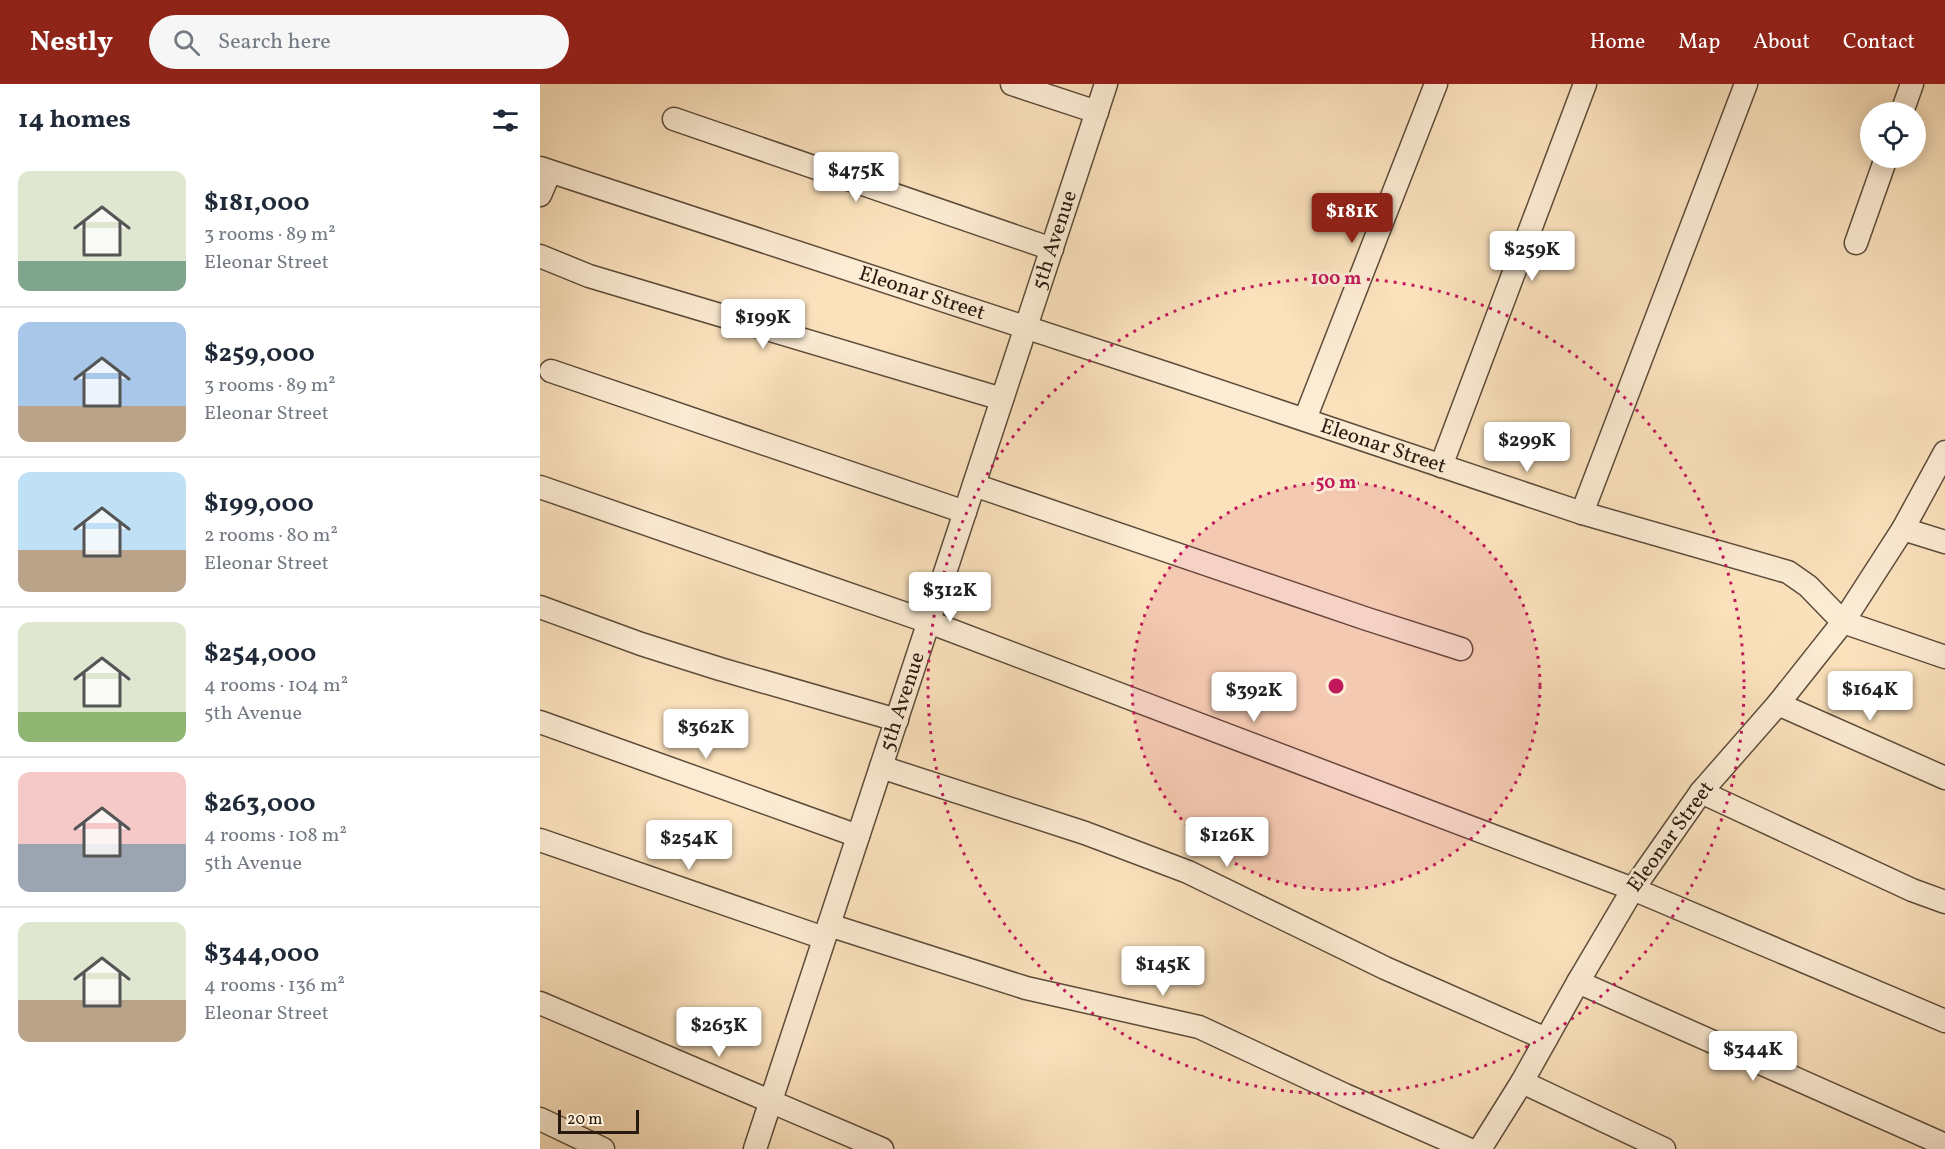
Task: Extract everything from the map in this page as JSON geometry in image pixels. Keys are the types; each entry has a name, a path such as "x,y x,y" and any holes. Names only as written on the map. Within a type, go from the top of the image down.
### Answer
{"street":[{"path":"1012,84 1097,112"},
{"name":"5th Avenue","path":"755,1149 1106,84"},
{"path":"1305,419 1436,84"},
{"path":"1441,466 1585,84"},
{"path":"1582,513 1746,84"},
{"path":"1906,102 1912,84"},
{"path":"674,119 1052,249"},
{"path":"1856,243 1882,168"},
{"path":"540,195 545,170"},
{"name":"Eleonar Street","path":"545,170 1305,419 1582,513 1788,572 1808,586 1843,622 1778,704 1701,792 1633,889 1522,1082 1480,1149"},
{"path":"540,256 589,276 1002,399"},
{"path":"551,371 965,512"},
{"path":"1945,452 1903,530 1843,622 1945,657"},
{"path":"974,485 1366,619 1461,649"},
{"path":"540,487 929,621 1633,889 1945,1021"},
{"path":"1903,530 1945,542"},
{"path":"540,607 652,648 897,720"},
{"path":"1778,704 1945,778"},
{"path":"540,722 858,836"},
{"path":"881,767 1085,832 1188,872 1385,968 1546,1039"},
{"path":"1701,792 1912,890 1945,902"},
{"path":"540,840 827,932 1026,988 1199,1027 1468,1149"},
{"path":"1578,982 1945,1145"},
{"path":"540,1003 882,1149"},
{"path":"1522,1082 1664,1149"},
{"path":"540,1119 603,1149"}]}
